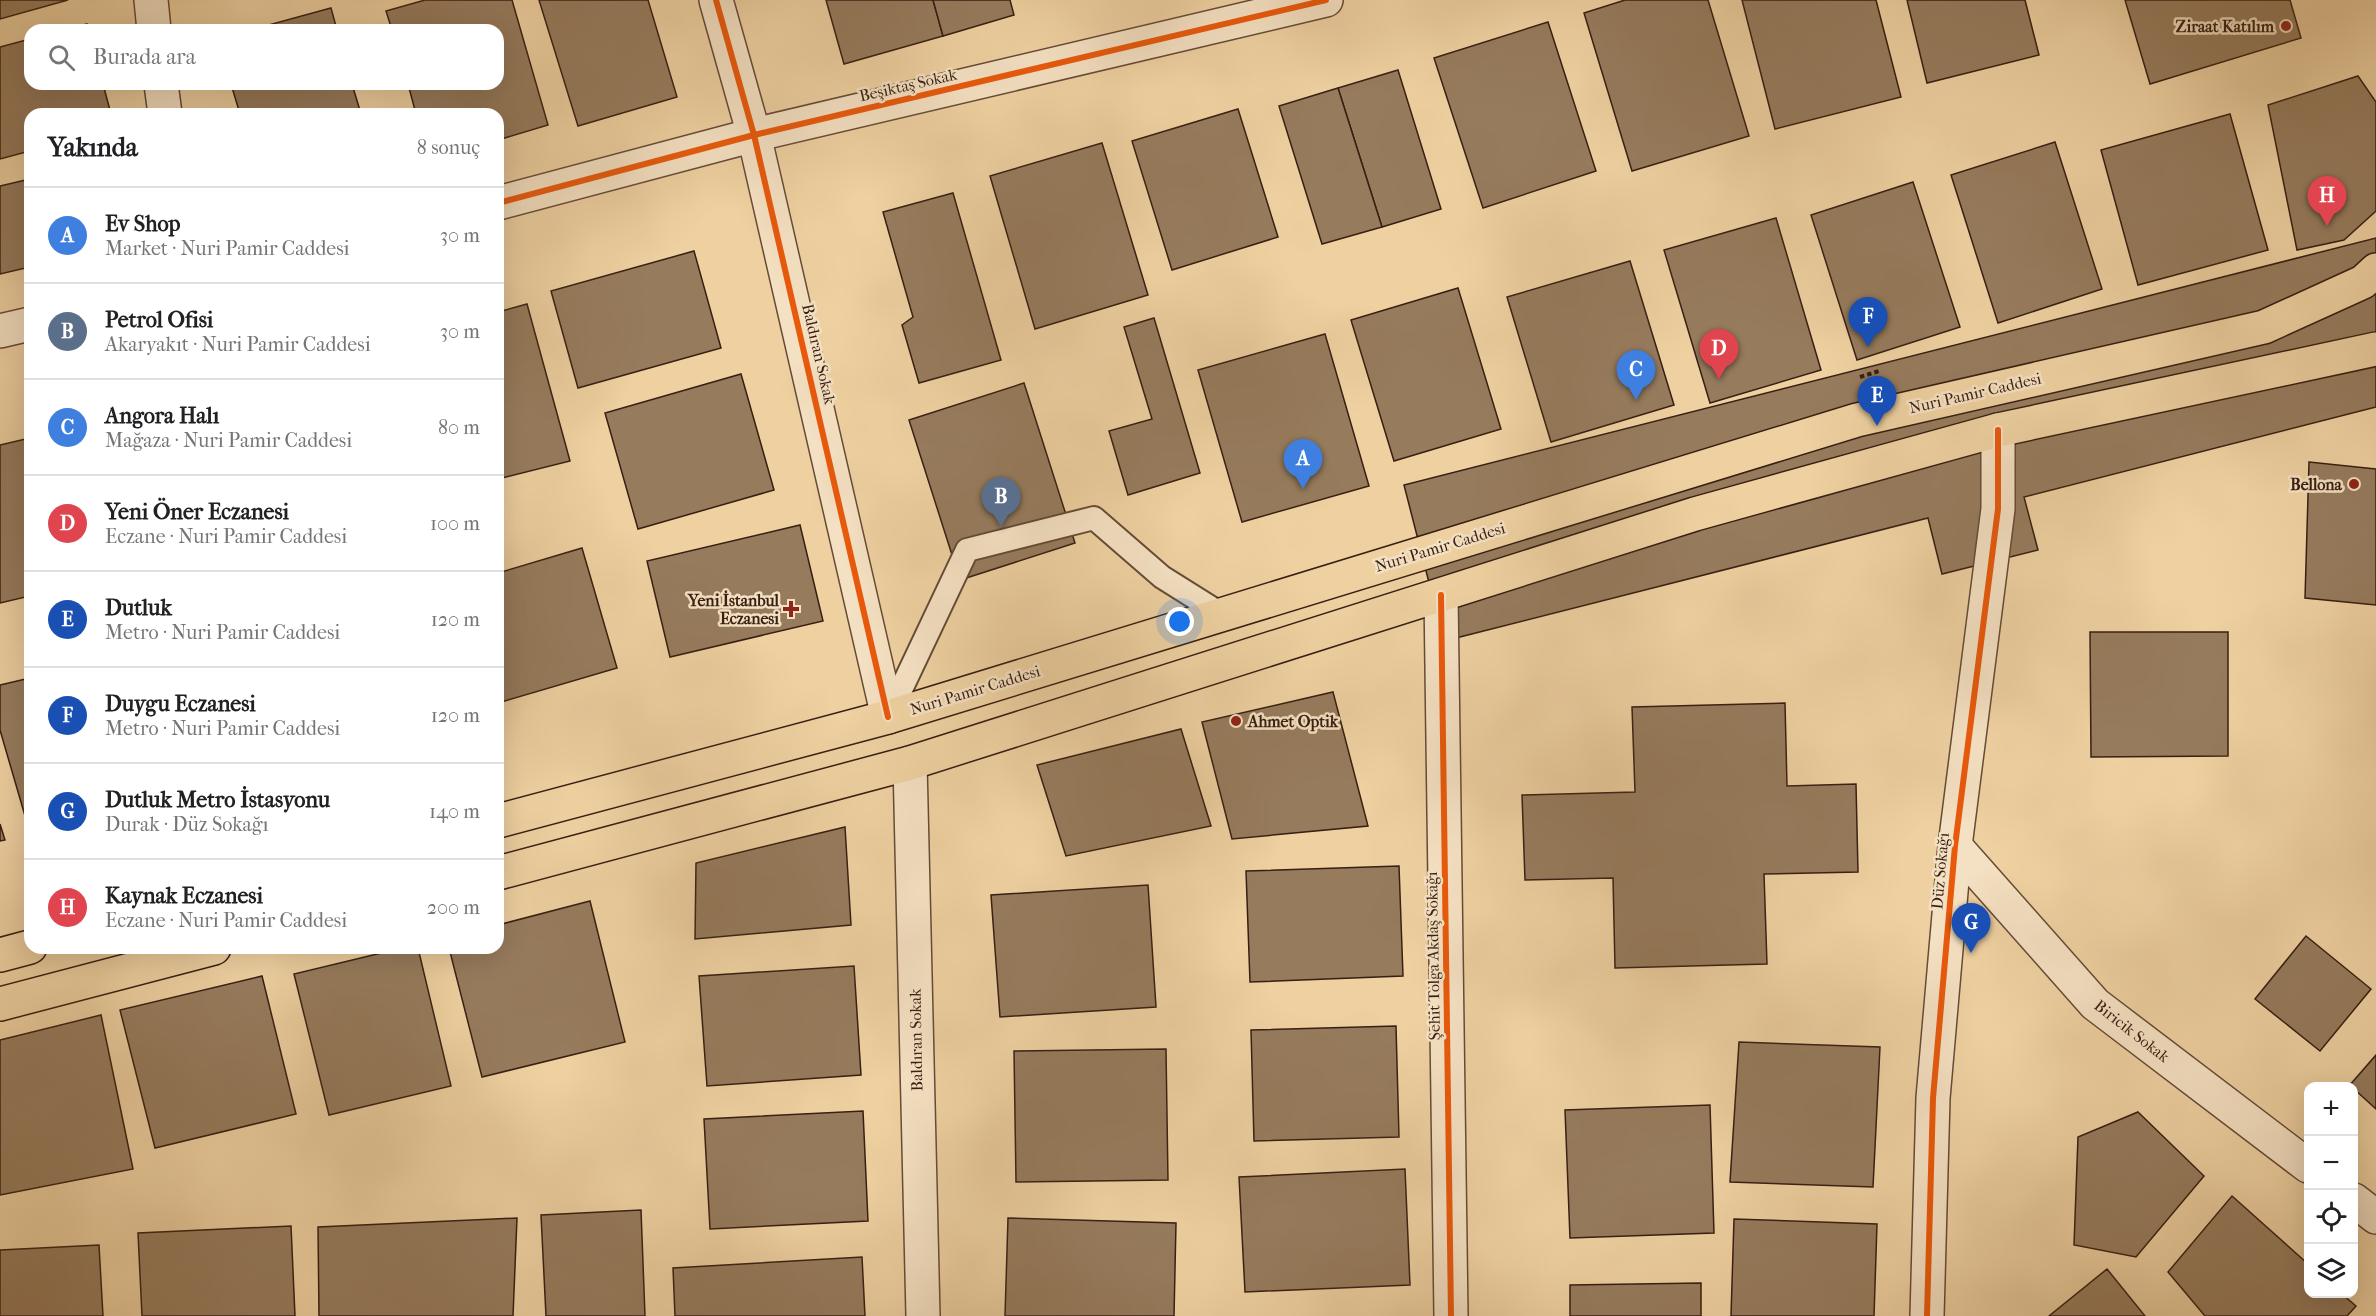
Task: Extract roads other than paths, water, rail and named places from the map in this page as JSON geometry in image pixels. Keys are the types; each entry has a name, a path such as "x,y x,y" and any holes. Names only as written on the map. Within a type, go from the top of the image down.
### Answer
{"main road":[{"name":"Nuri Pamir Caddesi","path":"504,819 888,717 1857,420 2264,327 2363,282 2376,270"},
{"path":"504,871 910,763 1695,514 1998,430 2376,349"},
{"path":"0,955 24,949"},
{"path":"0,1004 191,954"}],"street":[{"path":"151,0 153,24"},
{"name":"Baldıran Sokak","path":"716,0 754,135 888,717"},
{"name":"Beşiktaş Sokak","path":"504,201 754,135 1326,0"},
{"path":"162,90 164,108"},
{"path":"0,331 24,325"},
{"name":"Düz Sokağı","path":"1928,1316 1933,1098 1955,846 1998,510 1998,430"},
{"name":"Şehit Tolga Akdaş Sokağı","path":"1441,595 1451,1316"},
{"name":"Baldıran Sokak","path":"910,763 923,1316"},
{"name":"Biricik Sokak","path":"1955,846 2095,1004 2304,1163"},
{"path":"2358,1203 2376,1217"}],"lane":[{"path":"888,717 967,550 1094,518 1162,577 1221,615"}],"place":[{"name":"Ziraat Katılım","path":"2286,26"},
{"name":"Kaynak Eczanesi","path":"2327,226"},
{"name":"Duygu Eczanesi","path":"1868,347"},
{"name":"Yeni Öner Eczanesi","path":"1719,379"},
{"name":"Angora Halı","path":"1636,400"},
{"name":"Dutluk","path":"1877,426"},
{"name":"Bellona","path":"2354,484"},
{"name":"Ev Shop","path":"1303,489"},
{"name":"Petrol Ofisi","path":"1001,527"},
{"name":"Yeni İstanbul Eczanesi","path":"791,609"},
{"name":"Ahmet Optik","path":"1236,721"},
{"name":"Dutluk Metro İstasyonu","path":"1971,953"}]}
